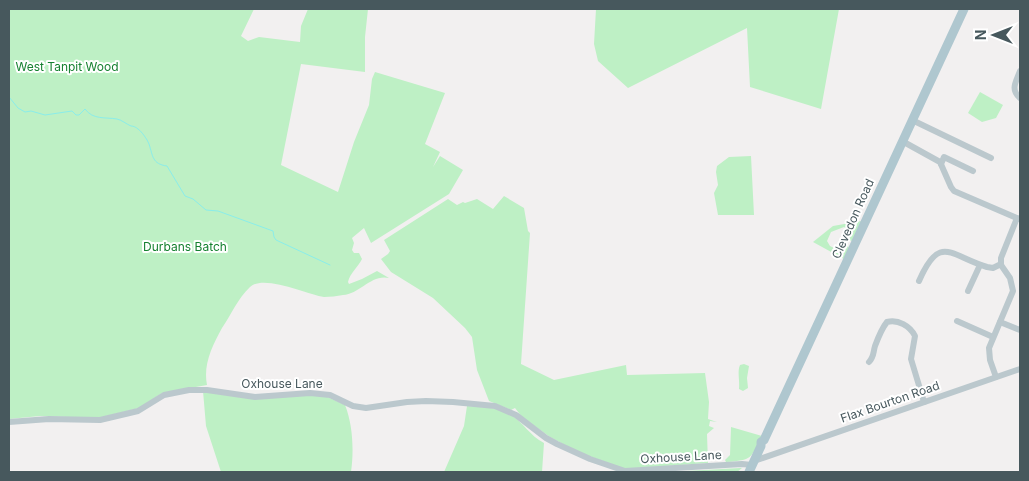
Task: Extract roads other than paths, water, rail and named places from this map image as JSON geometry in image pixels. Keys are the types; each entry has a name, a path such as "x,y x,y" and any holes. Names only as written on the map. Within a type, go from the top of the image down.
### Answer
{"main road":[{"name":"Clevedon Road","path":"753,464 964,9"}],"street":[{"path":"1020,71 1014,88 1020,98"},
{"path":"912,120 991,158"},
{"path":"902,141 941,164 954,191 1018,219 1001,255 1000,264 1010,278 1013,291 993,336 989,354 996,377"},
{"path":"941,164 944,157 973,171"},
{"path":"919,278 934,255 942,251 990,268 1000,264"},
{"path":"968,287 980,265"},
{"path":"1013,291 1020,291"},
{"path":"873,359 875,346 883,328 888,322 893,321 904,325 917,333 911,359 924,402"},
{"path":"957,321 970,330 993,336"},
{"path":"1000,322 1020,330"},
{"name":"Flax Bourton Road","path":"753,464 767,457 1020,369"},
{"name":"Oxhouse Lane","path":"9,422 50,419 100,420 138,412 164,395 189,390 206,390 255,397 310,393 330,395 353,406 366,408 407,402 453,402 496,406 512,413 557,444 590,459 625,471 753,464"}],"waterway":[{"path":"9,97 18,108 25,112 31,111 45,115 72,111 79,115 85,109 92,115 121,120 135,127 147,140 154,159 158,163 167,166 185,196 193,199 206,210 218,211 273,231 276,240 330,265"}],"park label":[{"name":"West Tanpit Wood","path":"67,67"},
{"name":"Durbans Batch","path":"185,247"}]}
